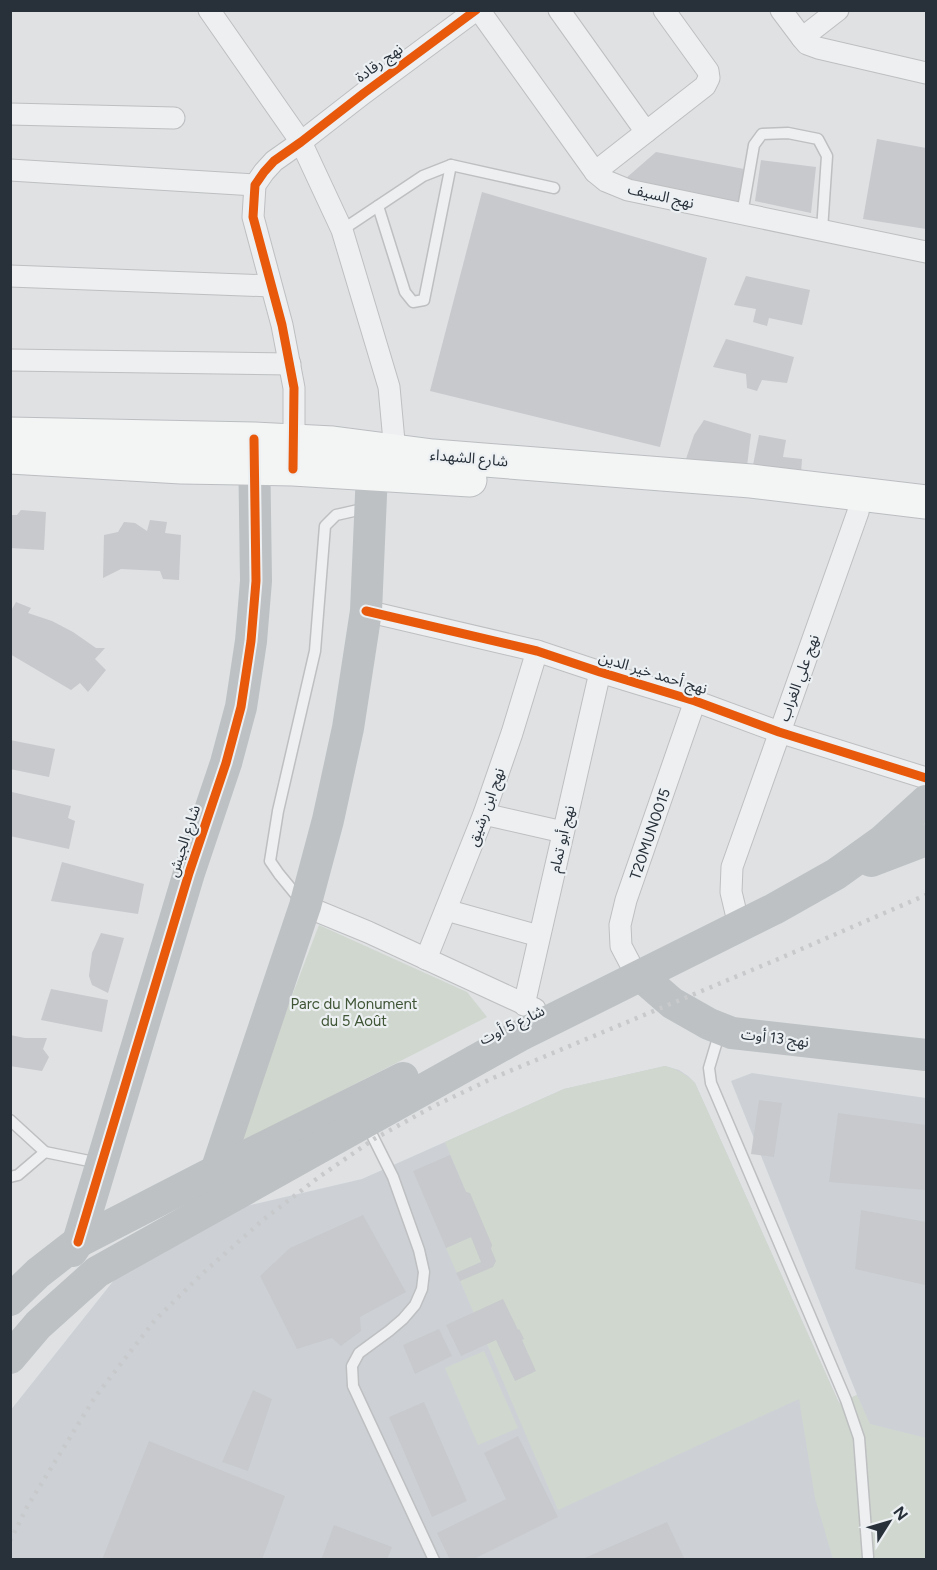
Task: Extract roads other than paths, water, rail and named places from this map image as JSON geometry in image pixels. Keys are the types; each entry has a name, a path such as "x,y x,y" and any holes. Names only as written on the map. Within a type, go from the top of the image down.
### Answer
{"main road":[{"name":"شارع الشهداء","path":"10,434 255,454 294,455 333,443 384,462 433,456 752,481 859,503 927,521"},
{"name":"شارع الشهداء","path":"10,457 181,467 255,454"},
{"name":"شارع الجيش","path":"10,1350 78,1242 186,884 226,763 241,707 251,641 256,581 255,454"},
{"path":"216,1171 306,906 328,820 348,728 366,611 371,507 384,462"},
{"name":"شارع الشهداء","path":"859,503 927,502"},
{"name":"شارع 5 أوت","path":"10,1358 38,1325 97,1272 831,861 926,778"},
{"name":"شارع 5 أوت","path":"78,1242 532,1008 636,971 774,909 836,874 882,841 927,801"},
{"path":"836,874 927,840"},
{"name":"نهج 13 أوت","path":"636,971 672,1003 709,1024 732,1033 927,1055"},
{"path":"10,1300 38,1273 78,1242"}],"street":[{"path":"209,10 301,142 342,230 389,387 384,462"},
{"name":"نهج رقادة","path":"255,185 274,161 477,10"},
{"name":"نهج السيف","path":"477,10 595,172 606,181 628,190 927,252"},
{"path":"559,10 646,132"},
{"path":"595,172 705,86 709,78 708,71 664,10"},
{"path":"781,10 807,44 927,73"},
{"path":"802,38 838,10"},
{"path":"10,114 174,118"},
{"path":"10,170 255,185 253,217 294,388 294,455"},
{"path":"10,276 271,286"},
{"path":"10,360 290,364"},
{"name":"نهج علي الغراب","path":"736,913 731,892 732,867 859,503"},
{"name":"نهج أحمد خير الدين","path":"366,611 537,651 695,701 779,732 926,778"},
{"name":"نهج ابن رشيق","path":"426,959 484,814 537,651"},
{"name":"نهج أبو تمام","path":"532,1008 540,936 600,672"},
{"name":"T20MUN0015","path":"636,971 621,946 620,925 626,900 695,701"},
{"path":"484,814 563,832"},
{"path":"306,906 368,932 532,1008"},
{"path":"446,910 540,936"}],"lane":[{"path":"742,214 754,145 762,134 788,133 818,139 827,156 822,230"},
{"path":"342,230 423,176 451,165 554,188"},
{"path":"378,206 405,292 413,302 424,300 451,165"},
{"path":"306,906 270,861 278,811 315,651 325,526 336,515 371,507"},
{"path":"721,1028 709,1068 711,1083 846,1400 859,1438 868,1557"},
{"path":"10,1120 45,1152 102,1163"},
{"path":"365,1122 393,1177 419,1250 424,1272 422,1289 415,1305 403,1319 359,1353 352,1366 353,1386 434,1560"},
{"path":"10,1177 18,1175 45,1152"}],"railway":[{"path":"10,1541 27,1507 95,1397 155,1320 203,1273 263,1220 319,1177 374,1139 432,1107 493,1078 926,895"}],"park label":[{"name":"Parc du Monument du 5 Août","path":"354,1012"}]}
